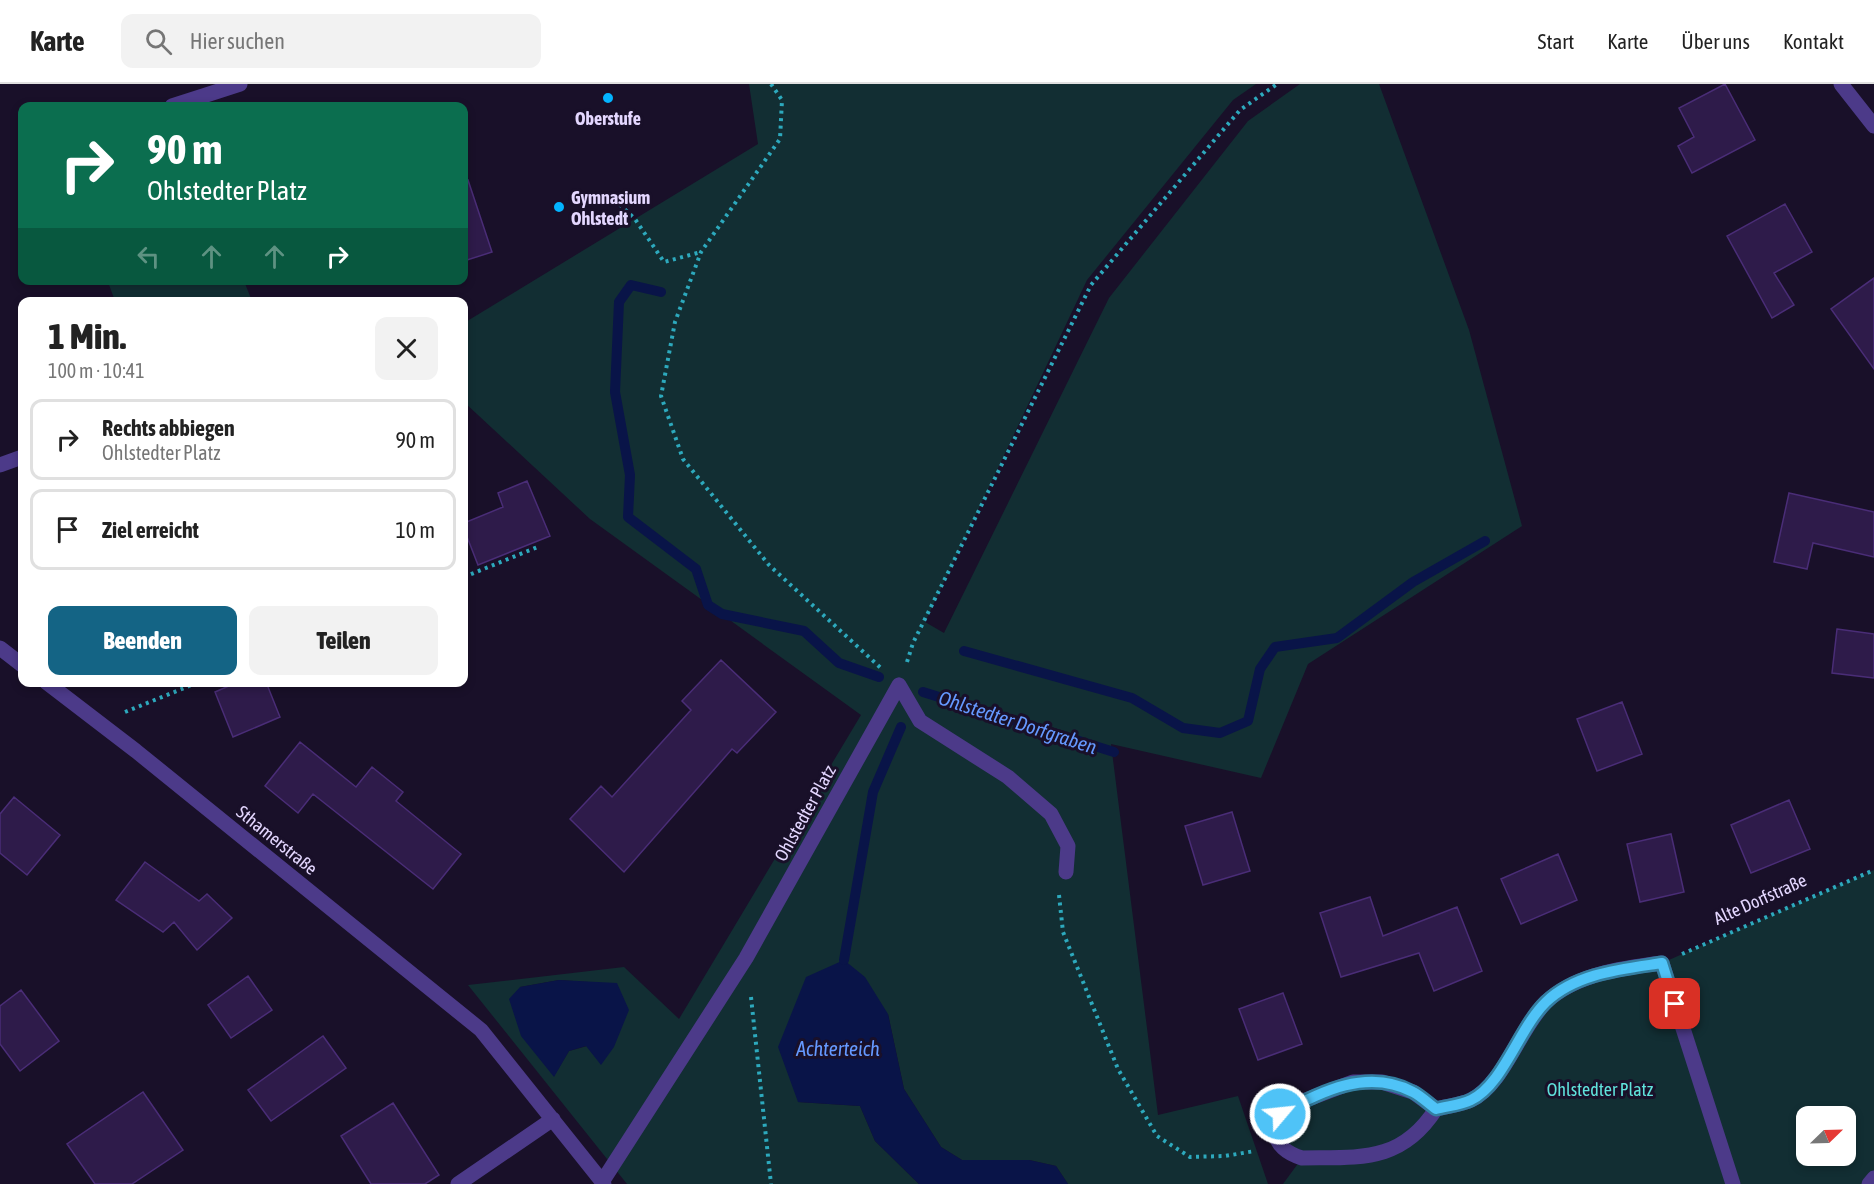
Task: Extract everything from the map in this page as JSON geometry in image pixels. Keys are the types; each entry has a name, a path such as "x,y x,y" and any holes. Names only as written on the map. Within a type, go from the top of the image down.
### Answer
{"street":[{"path":"184,102 240,84"},
{"path":"1841,84 1874,126"},
{"path":"0,465 18,458"},
{"path":"0,648 18,661"},
{"path":"899,685 920,721 1008,777 1051,814 1068,846 1066,872"},
{"name":"Ohlstedter Platz","path":"482,1030 603,1183 746,958 899,685"},
{"name":"Sthamerstraße","path":"53,687 100,722 482,1030"},
{"path":"1436,1109 1413,1092 1382,1082 1353,1082 1303,1101 1280,1114 1273,1130 1276,1140 1292,1155 1302,1158 1365,1156 1396,1148 1421,1131 1436,1109 1472,1100 1488,1088 1505,1065 1516,1041 1546,1003 1566,987 1608,971 1662,963 1733,1184"},
{"path":"458,1184 553,1119"},
{"path":"1869,1184 1874,1178"}],"path":[{"path":"771,84 782,100 780,139 701,252 675,322 661,396 683,459 769,565 899,685 913,643 1091,285 1240,110 1277,84"},
{"path":"614,199 635,219 664,262 701,252"},
{"path":"468,575 540,546"},
{"path":"100,722 187,687"},
{"name":"Alte Dorfstraße","path":"1662,963 1874,870"},
{"path":"1066,872 1058,897 1063,932 1118,1069 1157,1136 1190,1157 1251,1153 1276,1140"},
{"path":"746,958 771,1184"}],"green space":[{"path":"749,84 1256,84 1233,100 1087,280 925,622 944,633 1109,298 1248,121 1300,84 1379,84 1469,330 1522,526 1308,664 1261,778 1111,744 1158,1115 1238,1096 1268,1184 1068,1184 1056,1166 1029,1160 962,1160 941,1147 904,1089 888,1014 798,1102 860,1106 875,1141 919,1184 627,1184 468,985 624,967 679,1019 861,715 590,519 468,406 468,321 758,144","holes":["559,980 617,984 587,1046 569,1051 554,1076 520,987"]},
{"path":"109,285 246,285 250,297 114,297"},
{"path":"1874,870 1874,1178 1869,1184 1283,1184 1302,1158 1281,1147 1280,1114 1303,1101 1382,1082 1436,1109 1472,1100 1505,1065 1566,987 1662,963"}],"water":[{"name":"Achterteich","path":"844,960 865,977 888,1014 904,1089 941,1147 962,1160 1029,1160 1056,1166 1068,1184 919,1184 875,1141 860,1106 798,1102 778,1047 806,977"},
{"path":"559,980 617,983 629,1010 614,1047 601,1065 586,1046 569,1051 554,1077 521,1036 509,999 520,987"}],"building":[{"path":"1725,84 1755,140 1692,173 1678,146 1694,137 1679,108"},
{"path":"468,180 492,252 468,260"},
{"path":"1785,204 1812,252 1774,273 1794,305 1772,318 1727,236"},
{"path":"1874,278 1874,369 1831,309"},
{"path":"527,481 550,536 478,565 468,539 468,521 503,507 498,493"},
{"path":"1789,493 1874,512 1874,557 1813,543 1807,569 1774,562"},
{"path":"1837,629 1874,634 1874,678 1832,673"},
{"path":"721,660 776,712 737,753 732,749 624,872 570,819 601,786 612,797 691,710 682,701"},
{"path":"226,687 268,687 280,717 233,737 215,692"},
{"path":"1622,702 1642,754 1597,771 1577,719"},
{"path":"300,742 356,787 372,767 403,792 396,801 461,854 433,889 313,794 298,813 265,786"},
{"path":"14,797 60,835 27,875 0,853 0,814"},
{"path":"1789,800 1810,849 1751,873 1731,825"},
{"path":"1232,812 1250,871 1203,885 1185,826"},
{"path":"1671,834 1684,892 1640,902 1627,844"},
{"path":"1558,854 1577,900 1521,924 1501,879"},
{"path":"145,862 199,901 207,894 232,918 197,950 174,922 163,932 116,900"},
{"path":"1370,897 1383,936 1457,907 1482,971 1434,991 1419,953 1341,977 1320,913"},
{"path":"248,976 272,1010 231,1038 208,1005"},
{"path":"21,990 59,1041 20,1071 0,1044 0,1006"},
{"path":"1283,993 1302,1044 1258,1060 1239,1009"},
{"path":"323,1036 346,1068 271,1121 248,1090"},
{"path":"143,1092 183,1150 132,1184 95,1184 67,1144"},
{"path":"393,1103 439,1175 425,1184 371,1184 341,1136"}],"waterway":[{"name":"Ohlstedter Dorfgraben","path":"661,292 631,285 619,302 615,392 630,475 628,517 696,569 708,605 722,614 804,631 839,663 879,677"},
{"path":"964,651 1132,698 1183,728 1220,733 1248,721 1260,669 1275,647 1337,638 1413,582 1485,541"},
{"name":"Ohlstedter Dorfgraben","path":"923,692 1114,752"},
{"path":"844,960 873,792 901,727"}],"place":[{"name":"Oberstufe","path":"608,98"},
{"name":"Gymnasium Ohlstedt","path":"559,207"}],"route":[{"path":"1280,1114 1303,1101 1353,1082 1382,1082 1413,1092 1436,1109 1472,1100 1488,1088 1505,1065 1516,1041 1546,1003 1566,987 1608,971 1662,963 1675,1004"}]}
